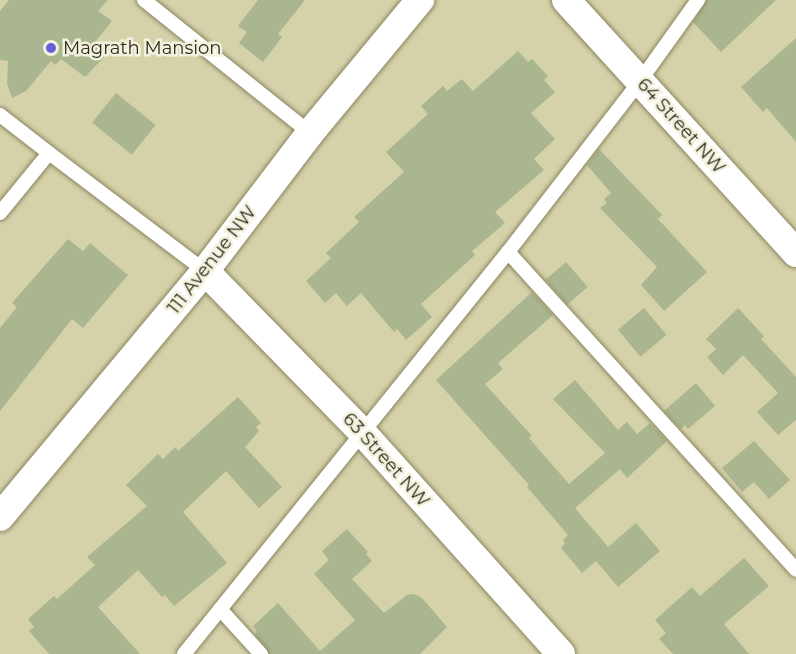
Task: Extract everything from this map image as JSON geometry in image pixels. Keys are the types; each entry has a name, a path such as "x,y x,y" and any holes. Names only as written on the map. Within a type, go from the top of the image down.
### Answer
{"street":[{"name":"111 Avenue NW","path":"0,517 205,271 310,133 420,0"},
{"name":"64 Street NW","path":"566,0 796,253"},
{"name":"63 Street NW","path":"205,271 362,432 561,654"}],"lane":[{"path":"144,0 310,133"},
{"path":"184,654 508,252 640,81 698,0"},
{"path":"0,115 205,271"},
{"path":"0,213 49,153"},
{"path":"508,252 796,570"},
{"path":"220,609 261,654"}],"building":[{"name":"Magrath Mansion","path":"9,0 108,0 98,11 112,21 95,42 108,53 85,77 61,59 55,65 51,61 26,91 12,98 7,84 8,61 0,60 0,11"},
{"path":"258,0 305,0 278,34 282,37 263,62 239,43 247,32 238,26"},
{"path":"707,0 776,0 721,52 693,22"},
{"path":"796,38 796,142 767,108 763,112 741,87"},
{"path":"518,51 528,62 532,59 548,76 544,80 555,92 531,113 555,139 534,159 544,170 495,212 505,223 472,251 475,255 421,304 432,317 406,340 397,329 394,332 361,293 347,306 336,293 325,303 306,281 331,258 326,253 359,222 354,217 404,172 386,152 428,114 421,106 443,86 447,91 462,79 473,91"},
{"path":"116,93 156,125 132,155 92,123"},
{"path":"599,149 662,215 658,219 707,272 664,311 641,285 657,267 600,208 607,203 604,199 611,193 587,165"},
{"path":"68,239 83,251 90,243 128,275 83,328 72,319 0,411 0,328 17,307 12,303"},
{"path":"566,262 588,287 567,305 546,280"},
{"path":"532,292 553,315 498,363 503,369 485,384 532,436 529,438 569,484 605,453 553,399 575,380 618,430 627,422 637,434 650,423 667,441 627,478 620,469 575,508 608,547 636,523 660,551 618,587 596,561 582,573 561,548 565,543 563,540 568,535 527,487 529,485 436,380"},
{"path":"644,308 666,335 640,357 618,330"},
{"path":"738,308 764,336 761,339 796,377 796,420 778,435 757,412 778,393 743,355 723,375 707,357 716,349 706,339"},
{"path":"696,383 715,406 688,429 685,425 681,429 664,411"},
{"path":"238,397 261,423 256,427 259,431 245,447 282,487 259,508 226,471 183,512 227,563 174,606 165,595 162,597 138,570 98,607 140,654 49,654 29,631 34,627 28,619 54,596 57,599 95,565 87,557 147,506 126,485 158,454 163,459 175,447 178,451"},
{"path":"754,441 790,480 769,499 754,482 742,492 722,468"},
{"path":"347,529 368,552 366,554 372,561 352,579 384,613 407,595 414,594 422,598 447,627 420,654 270,654 255,634 257,631 253,626 278,603 320,651 355,620 314,574 329,560 322,551"},
{"path":"744,558 769,586 724,624 749,654 673,654 659,639 666,633 655,620 692,587 700,596"}],"place":[{"name":"Magrath Mansion","path":"51,48"}]}
